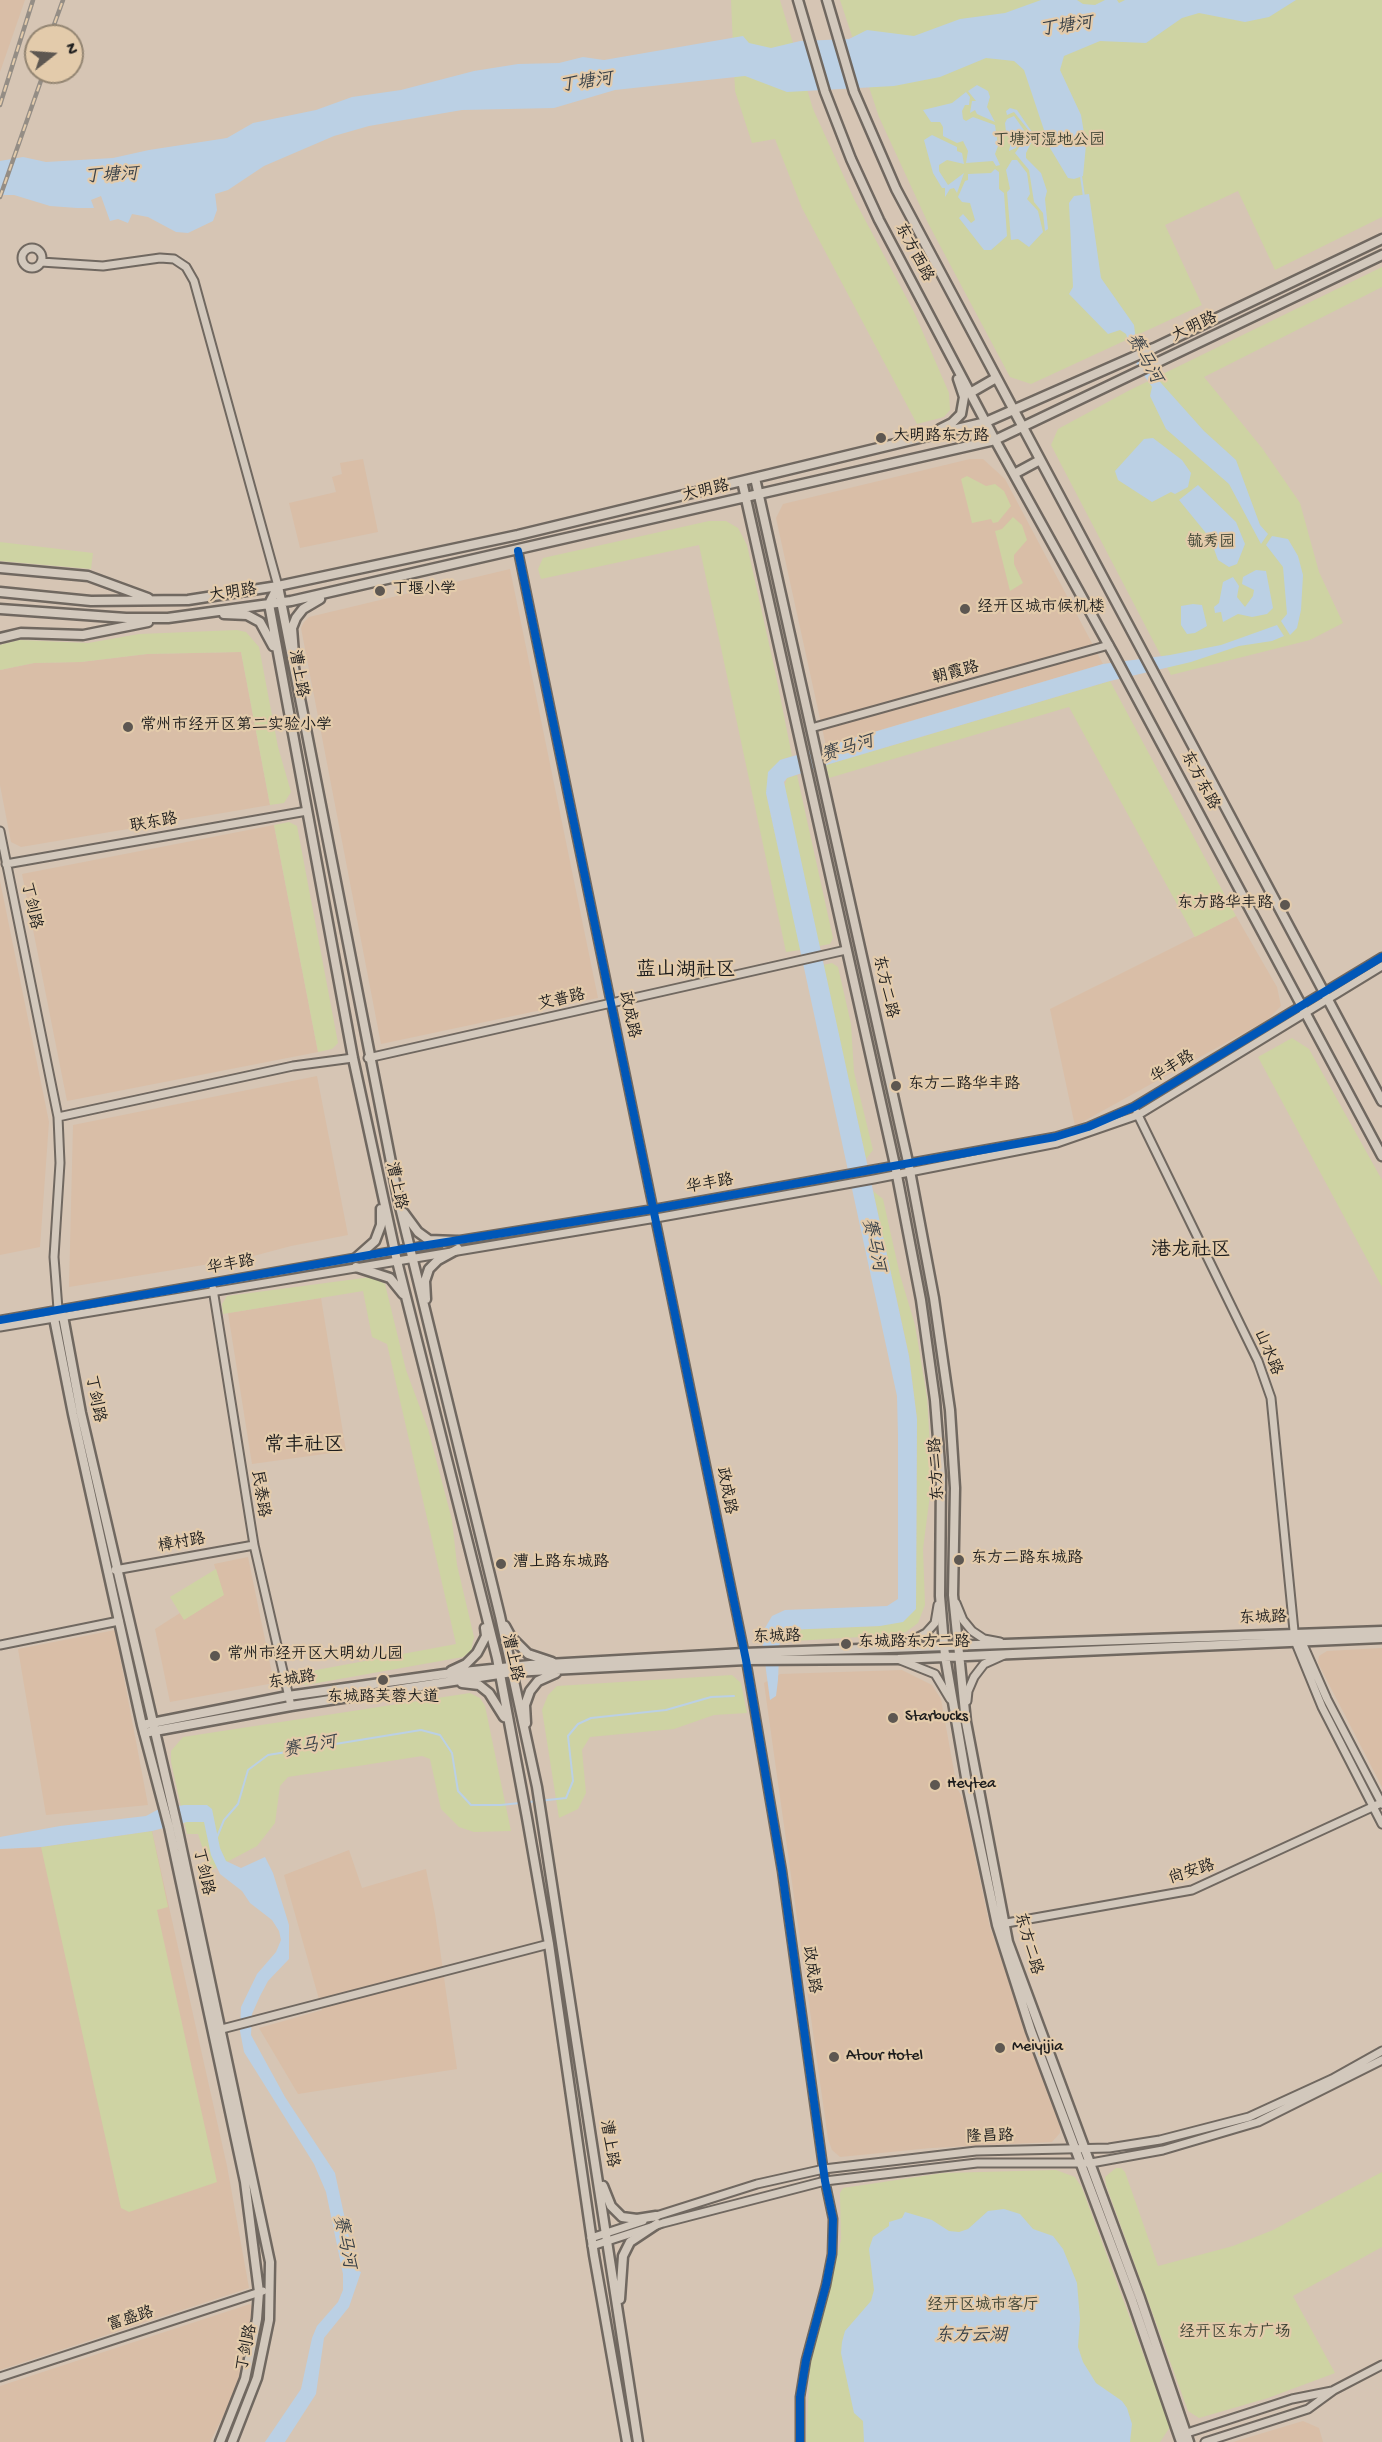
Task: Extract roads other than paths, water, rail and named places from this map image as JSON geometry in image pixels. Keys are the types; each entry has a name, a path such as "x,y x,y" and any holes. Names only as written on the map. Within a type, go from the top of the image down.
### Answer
{"main road":[{"name":"东方西路","path":"798,0 825,92 879,220 986,422"},
{"name":"东方西路","path":"827,0 854,92 896,189 1014,412"},
{"name":"大明路","path":"0,592 91,601 188,600 278,586 518,535 986,422 1014,412 1154,348 1382,239"},
{"name":"大明路","path":"0,609 126,618 168,618 280,603 518,551 995,440 1382,255"},
{"path":"924,436 952,423 961,414 964,397 949,353"},
{"path":"970,393 996,378"},
{"name":"东方东路","path":"1014,412 1382,1101"},
{"name":"东方东路","path":"986,422 1109,645 1382,1156"},
{"path":"1014,474 1040,460"},
{"name":"东方二路","path":"755,478 909,1166 934,1298 950,1410 956,1488 953,1596 958,1656 966,1722 1001,1924"},
{"name":"东方二路","path":"742,481 895,1165 921,1300 935,1401 941,1477 940,1596 944,1646 968,1789 1001,1924 1081,2148 1091,2163 1188,2437"},
{"path":"764,518 767,501 784,489"},
{"path":"722,503 741,506 752,526"},
{"path":"0,568 88,576 156,600"},
{"path":"269,604 278,586"},
{"name":"漕上路","path":"278,586 368,1058 411,1259 501,1616 528,1753 537,1787 638,2442"},
{"path":"297,693 292,628 296,618 314,601 344,590"},
{"name":"漕上路","path":"269,604 353,1058 382,1196 499,1671 522,1788 549,1944 592,2242 627,2442"},
{"path":"202,614 247,615 260,622 269,635 280,665"},
{"path":"0,638 21,633 82,635 168,618"},
{"path":"357,1257 375,1241 381,1225 382,1196"},
{"path":"399,1203 407,1221 418,1232 429,1239 458,1245"},
{"path":"428,1324 425,1281 429,1269 458,1245"},
{"path":"356,1267 390,1278 407,1301"},
{"name":"丁剑路","path":"58,1314 148,1728"},
{"name":"丁剑路","path":"58,1314 119,1621 173,1826 245,2182 258,2292 257,2319 245,2379 220,2442"},
{"path":"447,1677 477,1653 486,1636 481,1598"},
{"path":"501,1616 511,1636 528,1654 561,1664"},
{"name":"东城路","path":"784,1656 898,1659 1297,1638 1382,1631"},
{"name":"东城路","path":"148,1728 288,1696 561,1664 784,1656 1006,1643 1382,1638"},
{"name":"东城路","path":"511,1670 571,1670 745,1657"},
{"path":"528,1753 525,1705 530,1691 538,1681 549,1675 571,1670"},
{"path":"447,1677 479,1685 489,1693 498,1705 509,1730"},
{"name":"东城路","path":"148,1728 291,1706 447,1677"},
{"name":"丁剑路","path":"216,2031 253,2177 270,2262 271,2288 269,2320 257,2378 231,2442"},
{"name":"东方二路","path":"1081,2148 1081,2162 1181,2442"},
{"path":"594,2154 611,2206 622,2217 657,2220"},
{"path":"622,2339 620,2279 622,2256 630,2242 657,2220"}],"street":[{"name":"漕上路","path":"41,262 103,266 174,259 186,267 194,281 278,586"},
{"name":"政成路","path":"518,551 745,1657 784,1882 825,2181 833,2219 832,2254 806,2360 800,2397 800,2442"},
{"name":"朝霞路","path":"811,728 1109,645"},
{"name":"联东路","path":"6,864 307,811"},
{"name":"丁剑路","path":"0,831 58,1118 60,1163 54,1257 58,1314"},
{"name":"艾普路","path":"368,1058 846,950"},
{"name":"华丰路","path":"213,1287 411,1259 458,1245 872,1168 909,1166 1057,1143 1138,1115 1382,957"},
{"name":"华丰路","path":"1324,995 1382,966"},
{"name":"华丰路","path":"0,1327 394,1250 458,1245 656,1218 897,1175 909,1166 1055,1137 1088,1127 1134,1107 1303,1010"},
{"path":"58,1118 293,1066 353,1058"},
{"name":"山水路","path":"1134,1107 1258,1361 1271,1398 1297,1638 1322,1707 1382,1824"},
{"name":"民泰路","path":"213,1287 254,1545 291,1706"},
{"name":"华丰路","path":"0,1320 58,1314"},
{"name":"樟村路","path":"115,1570 254,1545"},
{"path":"894,1650 926,1633 935,1623 940,1596"},
{"path":"953,1596 963,1620 972,1631 984,1639 1006,1643"},
{"path":"0,1645 119,1621"},
{"name":"山水路","path":"1297,1638 1382,1803"},
{"path":"966,1722 968,1691 974,1677 984,1664 1010,1653"},
{"path":"898,1659 935,1674 946,1689 955,1710"},
{"name":"尚安路","path":"1001,1924 1192,1890 1382,1803"},
{"path":"216,2031 549,1944"},
{"name":"隆昌路","path":"592,2242 757,2184 824,2169 976,2151 1109,2148 1160,2140 1249,2117 1332,2079 1382,2051"},
{"name":"隆昌路","path":"657,2220 825,2181 977,2163 1091,2163 1163,2150 1257,2122 1382,2060"},
{"name":"富盛路","path":"0,2377 271,2288"},
{"path":"1205,2442 1308,2409 1334,2390 1382,2365"},
{"path":"1188,2437 1292,2399 1334,2390"}],"water":[{"name":"丁塘河","path":"1041,0 1077,0 1083,4 1095,5 1105,0 1117,0 1119,3 1125,0 1296,0 1269,17 1245,22 1199,13 1182,18 1146,43 1100,41 1064,56 1060,70 1081,115 1086,145 1083,176 1074,179 1068,178 1050,148 1024,70 1014,61 986,58 940,77 894,86 787,92 745,76 615,90 554,108 462,110 369,126 334,136 264,166 228,190 215,194 217,210 213,221 188,233 176,232 148,217 132,214 128,223 118,219 110,221 101,196 91,200 94,208 77,208 50,206 14,195 0,195 0,161 23,157 46,162 113,158 227,138 253,123 316,110 352,97 401,90 474,71 518,64 559,63 583,57 604,60 743,36 749,43 771,48 800,41 849,39 867,30 914,36 960,19 1005,13"},
{"path":"977,85 988,91 990,97 987,107 995,122 977,114 975,110 970,113 972,101 976,101 968,91"},
{"path":"966,92 970,97 969,105 965,105 962,111 963,119 966,121 973,117 995,125 998,146 995,154 1000,165 996,166 993,161 966,163 968,151 963,141 957,143 943,136 943,127 940,122 931,122 923,110 952,103"},
{"path":"1010,108 1017,110 1032,132 1032,141 1026,158 1041,173 1047,191 1045,199 1048,229 1045,231 1043,213 1034,202 1029,170 1015,153 1030,132 1014,112 1007,115 1006,111"},
{"path":"1014,116 1026,133 1016,148 1009,151 1012,138 1006,132 1005,123 1007,119"},
{"path":"932,135 957,147 957,151 962,153 964,164 947,160 939,165 939,171 948,185 964,173 957,193 954,188 950,189 945,197 945,188 942,188 933,173 924,140"},
{"path":"1012,160 1017,160 1027,173 1030,194 1027,199 1038,211 1043,232 1029,247 1018,239 1011,240 1007,192 1010,189 1006,170"},
{"path":"995,169 999,172 999,189 1004,193 1007,236 991,250 984,250 959,218 963,214 971,223 975,220 970,203 962,202 958,197 965,181 968,180 968,174 991,173"},
{"path":"1089,194 1101,278 1134,325 1136,341 1144,364 1204,431 1236,460 1260,525 1268,534 1261,544 1229,484 1166,429 1150,396 1152,387 1137,365 1126,334 1120,330 1108,334 1069,294 1073,287 1069,203 1074,196"},
{"path":"1153,438 1182,460 1191,473 1188,487 1175,494 1171,492 1152,502 1118,480 1115,471 1144,439"},
{"path":"1198,485 1236,522 1245,544 1237,564 1229,567 1218,560 1210,538 1179,500"},
{"path":"1272,536 1288,539 1298,556 1303,575 1301,610 1297,628 1290,635 1281,621 1287,614 1283,567 1266,545"},
{"path":"1256,570 1266,571 1273,608 1267,614 1252,617 1238,614 1223,622 1221,612 1215,613 1214,607 1219,603 1223,582 1233,577 1239,586 1237,597 1245,607 1253,596 1254,590 1242,584 1243,577"},
{"path":"1202,605 1207,626 1195,633 1187,634 1181,625 1181,606"},
{"path":"1277,625 1284,636 1272,641 1239,646 1191,662 1110,681 826,765 787,778 784,782 909,1356 917,1419 916,1609 903,1622 880,1626 786,1630 780,1633 776,1696 770,1700 762,1640 765,1628 772,1616 785,1610 887,1606 898,1599 898,1435 897,1396 766,793 768,772 780,760 1103,664 1221,645"},
{"path":"184,1805 207,1805 212,1809 220,1848 226,1861 241,1868 265,1857 273,1873 289,1925 289,1959 268,1981 260,1996 252,2014 251,2035 285,2097 335,2173 356,2270 361,2272 349,2307 324,2338 316,2394 285,2442 265,2442 301,2389 312,2338 317,2326 338,2302 343,2290 343,2274 326,2192 314,2164 244,2052 240,2031 241,2007 257,1974 276,1952 281,1940 279,1931 272,1920 250,1903 242,1891 220,1874 211,1855 204,1822 187,1822 152,1831 41,1847 0,1849 0,1837 60,1826 146,1816 157,1810"},
{"name":"东方云湖","path":"1004,2209 1020,2214 1033,2229 1053,2236 1063,2249 1077,2283 1080,2319 1078,2347 1083,2362 1096,2383 1122,2401 1127,2408 1132,2424 1130,2442 864,2442 863,2421 854,2413 841,2353 845,2331 871,2301 874,2290 869,2249 873,2237 889,2226 889,2222 902,2218 905,2212 932,2220 949,2231 959,2232 968,2229 988,2211"}],"waterway":[{"name":"赛马河","path":"1081,176 1084,197"},
{"name":"赛马河","path":"217,1837 224,1820 238,1804 248,1770 268,1755 421,1730 440,1735 452,1753 458,1791 471,1805 501,1805 566,1798 573,1781 568,1736 578,1724 591,1718 666,1710 711,1697 734,1696"}],"railway":[{"path":"0,105 33,0"},
{"path":"54,24 63,0"},
{"path":"0,197 40,84"}],"place":[{"name":"大明路东方路","path":"881,438"},
{"name":"丁堰小学","path":"380,591"},
{"name":"经开区城市候机楼","path":"965,609"},
{"name":"常州市经开区第二实验小学","path":"128,727"},
{"name":"东方路华丰路","path":"1285,905"},
{"name":"东方二路华丰路","path":"896,1086"},
{"name":"东方二路东城路","path":"959,1560"},
{"name":"漕上路东城路","path":"501,1564"},
{"name":"东城路东方二路","path":"846,1644"},
{"name":"常州市经开区大明幼儿园","path":"215,1656"},
{"name":"东城路芙蓉大道","path":"383,1680"},
{"name":"Starbucks","path":"893,1718"},
{"name":"Heytea","path":"935,1785"},
{"name":"Meiyijia","path":"1000,2048"},
{"name":"Atour Hotel","path":"834,2057"}],"district":[{"name":"蓝山湖社区","path":"686,972"},
{"name":"港龙社区","path":"1191,1252"},
{"name":"常丰社区","path":"304,1447"}],"park label":[{"name":"丁塘河湿地公园","path":"1049,142"},
{"name":"毓秀园","path":"1211,544"},
{"name":"经开区城市客厅","path":"983,2307"},
{"name":"经开区东方广场","path":"1235,2334"}]}
